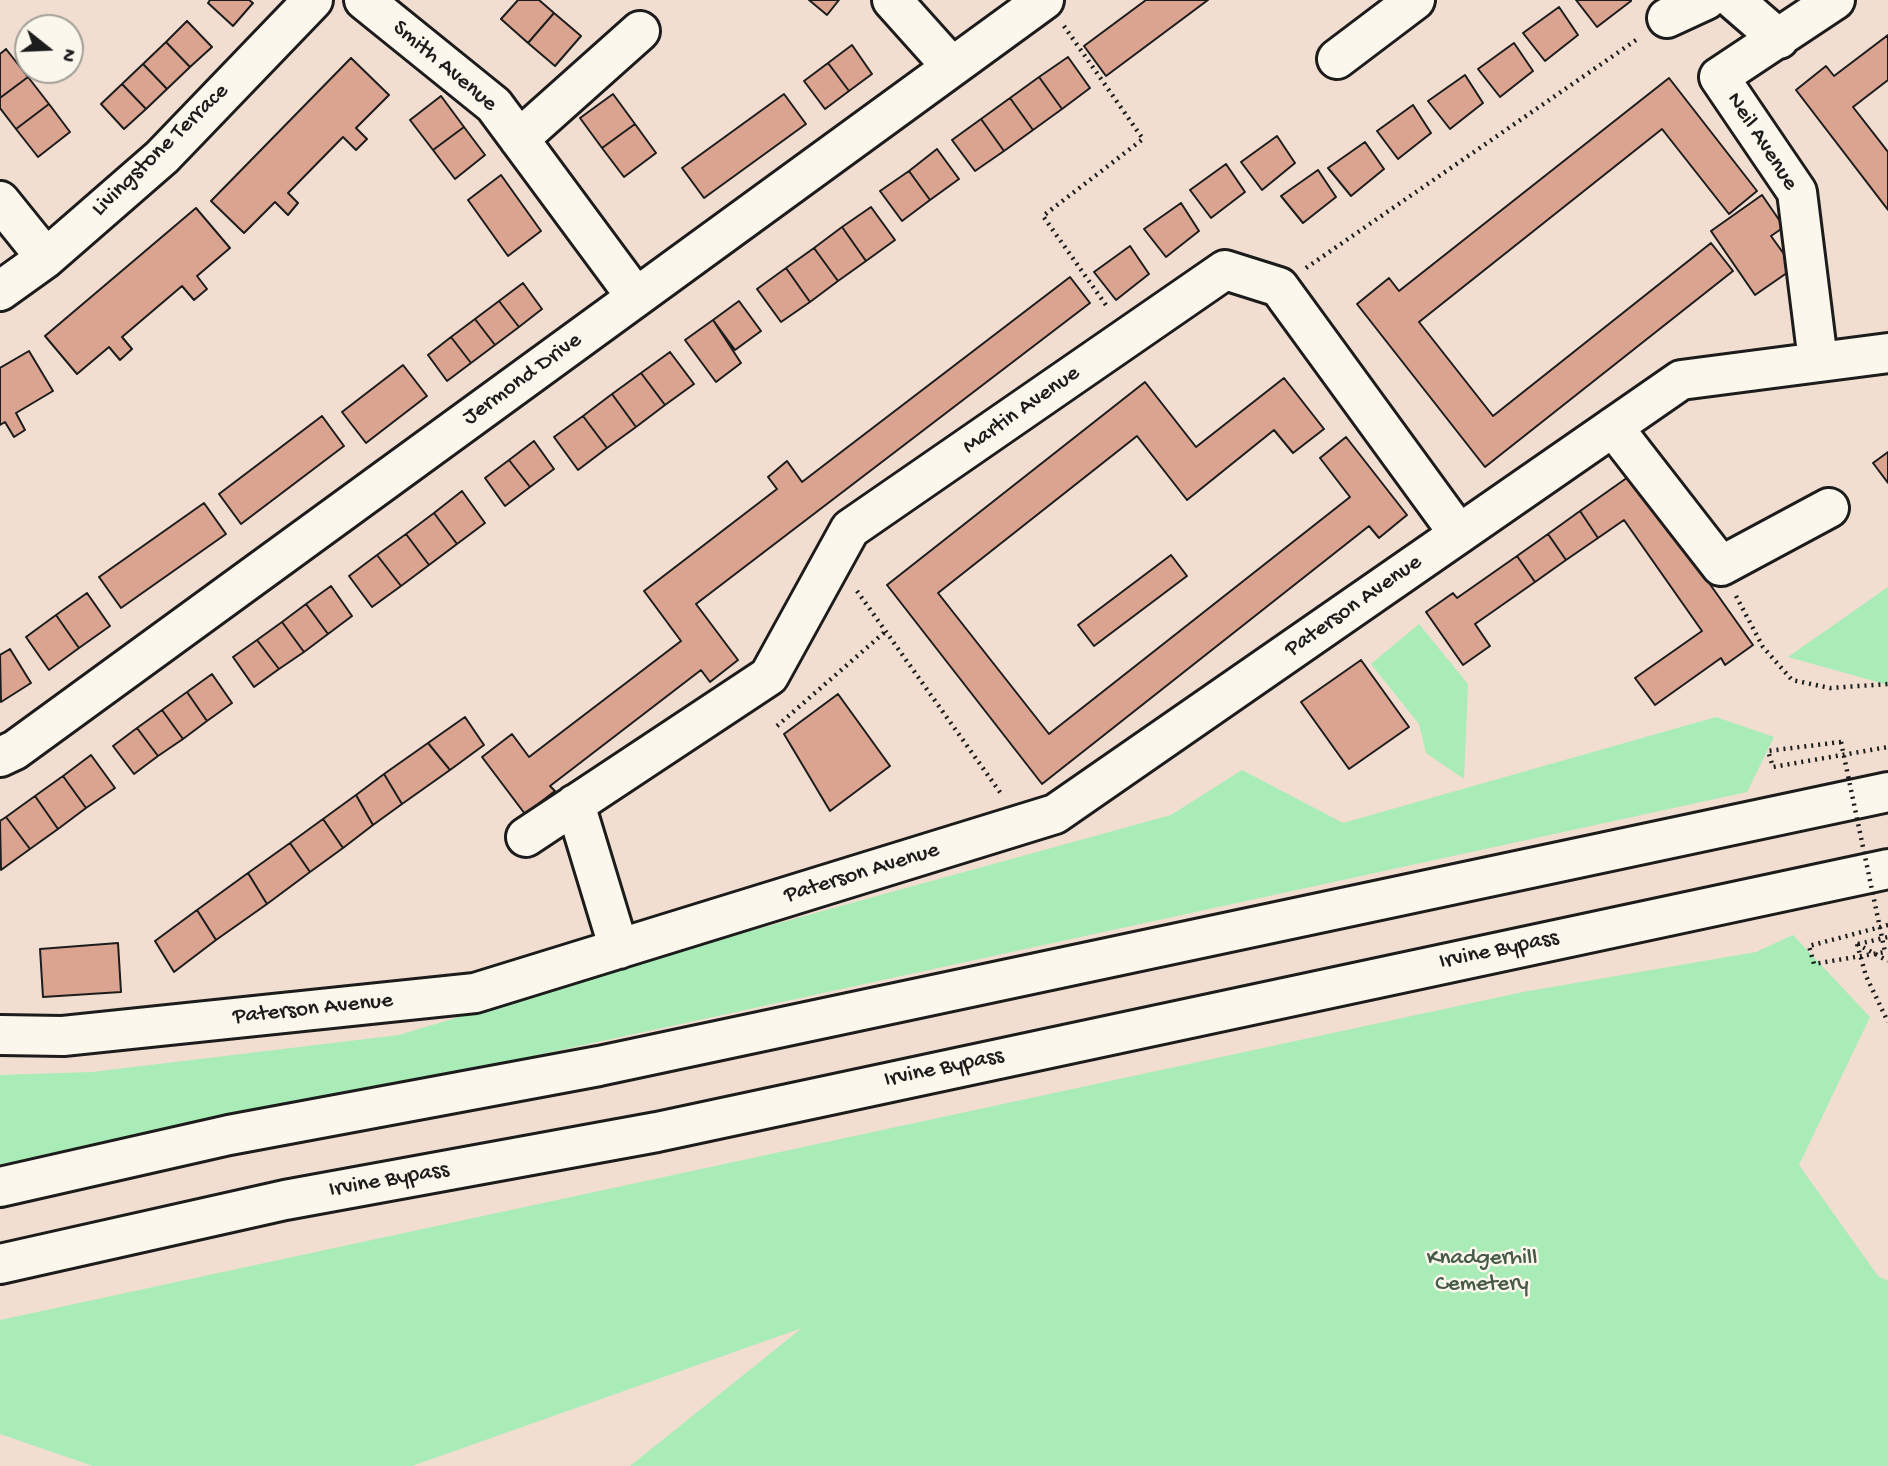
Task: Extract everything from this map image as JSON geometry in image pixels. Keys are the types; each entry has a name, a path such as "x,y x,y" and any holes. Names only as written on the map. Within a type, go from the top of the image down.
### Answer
{"main road":[{"name":"Livingstone Terrace","path":"0,291 46,258 162,157 313,0"},
{"name":"Smith Avenue","path":"363,0 494,105 636,297"},
{"path":"892,0 952,67"},
{"path":"1337,59 1415,0"},
{"path":"1667,18 1706,0"},
{"path":"1734,0 1779,39"},
{"name":"Neil Avenue","path":"1818,362 1797,192 1719,78 1835,0"},
{"name":"Jermond Drive","path":"0,757 15,750 952,67 1052,11"},
{"path":"519,139 640,31"},
{"path":"0,201 46,258"},
{"name":"Martin Avenue","path":"526,837 769,676 850,529 1225,270 1279,287"},
{"path":"1279,287 1459,534"},
{"name":"Paterson Avenue","path":"0,1035 63,1036 475,993 1055,814 1681,380 1888,353"},
{"path":"1613,427 1721,566 1829,508"},
{"path":"0,1187 229,1135 598,1066 1888,792"},
{"path":"575,804 619,949"},
{"name":"Irvine Bypass","path":"0,1264 285,1200 657,1132 1888,869"}],"path":[{"path":"1052,11 1143,139 1043,216 1128,337"},
{"path":"1279,287 1667,18"},
{"path":"1721,566 1763,647 1792,680 1830,688 1888,684"},
{"path":"857,591 1022,825"},
{"path":"777,726 886,631"},
{"path":"1888,747 1875,749 1850,754 1837,756 1811,761 1773,767 1768,751 1841,742 1844,755 1847,768 1849,781 1879,926 1882,939 1885,952 1814,964 1809,946 1875,929 1888,925"},
{"path":"1857,944 1888,937"},
{"path":"1857,944 1888,961"},
{"path":"1857,944 1866,976 1888,1021"}],"green space":[{"path":"1888,587 1888,685 1788,657"},
{"path":"1419,624 1468,684 1464,779 1426,753 1419,724 1371,664"},
{"path":"1716,717 1774,737 1747,792 0,1172 0,1075 92,1072 399,1035 692,947 1171,815 1242,770 1343,823"},
{"name":"Knadgerhill Cemetery","path":"1793,935 1870,1017 1799,1165 1878,1276 1888,1281 1888,1466 630,1466 802,1328 412,1466 93,1466 0,1434 0,1320 1523,992 1756,952"}],"building":[{"path":"210,0 249,0 253,3 233,26 208,3"},
{"path":"518,0 539,0 554,13 528,43 501,19"},
{"path":"809,0 839,0 827,15"},
{"path":"1146,0 1208,0 1106,76 1084,46"},
{"path":"1576,0 1631,0 1631,1 1597,27"},
{"path":"1559,7 1578,35 1545,61 1523,33"},
{"path":"554,13 581,36 555,66 528,43"},
{"path":"187,21 212,47 190,67 166,42"},
{"path":"1888,35 1888,80 1853,107 1888,152 1888,210 1796,90 1826,66 1834,76"},
{"path":"166,42 190,67 167,89 143,64"},
{"path":"1514,43 1533,71 1500,97 1478,69"},
{"path":"852,45 872,74 849,91 828,63"},
{"path":"6,49 14,59 14,84 19,84 0,98 0,54"},
{"path":"1068,57 1090,88 1062,109 1039,77"},
{"path":"351,58 389,95 356,128 367,139 356,150 343,137 288,193 298,203 288,215 275,202 244,233 211,201"},
{"path":"828,63 849,91 825,109 804,81"},
{"path":"143,64 167,89 146,109 122,84"},
{"path":"1465,75 1483,103 1450,129 1428,101"},
{"path":"1039,77 1062,109 1033,130 1010,98"},
{"path":"1669,78 1757,191 1729,214 1662,129 1419,322 1493,416 1711,243 1733,271 1485,467 1357,304 1389,278 1399,291"},
{"path":"19,84 33,84 49,104 16,129 0,108 0,98"},
{"path":"122,84 146,109 124,129 101,104"},
{"path":"613,94 635,124 602,148 580,118"},
{"path":"784,94 806,124 704,198 682,168"},
{"path":"441,96 464,127 433,150 410,120"},
{"path":"1010,98 1033,130 1004,151 981,119"},
{"path":"49,104 70,132 38,157 16,129"},
{"path":"1413,105 1431,133 1398,159 1377,131"},
{"path":"981,119 1004,151 975,171 952,140"},
{"path":"635,124 656,153 624,177 602,148"},
{"path":"464,127 485,155 455,179 433,150"},
{"path":"1277,136 1295,163 1262,190 1241,162"},
{"path":"1365,142 1384,169 1351,196 1328,168"},
{"path":"937,149 959,179 930,200 909,171"},
{"path":"1226,164 1245,192 1211,218 1190,190"},
{"path":"1318,170 1336,197 1303,223 1281,196"},
{"path":"909,171 930,200 902,221 880,191"},
{"path":"501,175 541,231 508,256 468,200"},
{"path":"1762,195 1784,227 1771,236 1794,268 1755,295 1711,231"},
{"path":"1181,203 1199,231 1166,257 1144,229"},
{"path":"871,207 895,240 866,261 842,227"},
{"path":"196,208 230,248 197,276 207,289 194,300 182,286 122,337 132,349 120,360 109,347 77,374 45,336"},
{"path":"842,227 866,261 838,281 814,248"},
{"path":"1130,246 1149,274 1116,300 1094,272"},
{"path":"814,248 838,281 810,302 786,268"},
{"path":"786,268 810,302 781,322 757,289"},
{"path":"1070,277 1090,303 696,604 738,660 710,682 701,670 550,786 555,791 525,814 482,757 512,734 529,757 681,641 644,591 777,489 768,477 787,461 802,482"},
{"path":"523,283 542,309 519,327 499,301"},
{"path":"499,301 519,327 495,345 475,319"},
{"path":"739,301 761,331 735,350 713,320"},
{"path":"475,319 495,345 471,363 451,337"},
{"path":"713,320 741,363 716,382 685,340"},
{"path":"451,337 471,363 447,381 428,355"},
{"path":"29,351 53,391 16,413 25,430 14,437 5,422 0,425 0,368"},
{"path":"670,352 694,384 665,405 641,373"},
{"path":"403,365 427,396 366,443 342,412"},
{"path":"641,373 665,405 636,427 612,394"},
{"path":"1284,378 1324,429 1293,453 1274,430 1187,500 1137,436 938,593 1049,734 1350,497 1320,458 1346,437 1407,515 1379,538 1369,526 1042,784 887,585 1145,382 1196,447"},
{"path":"612,394 636,427 607,448 583,416"},
{"path":"322,416 344,446 241,524 219,494"},
{"path":"583,416 607,448 578,470 554,437"},
{"path":"534,441 554,469 530,487 509,460"},
{"path":"1888,452 1888,483 1873,463"},
{"path":"509,460 530,487 505,506 485,478"},
{"path":"1638,470 1651,501 1753,645 1725,665 1721,658 1655,705 1635,678 1702,631 1624,520 1598,538 1580,511"},
{"path":"462,491 485,523 457,544 434,513"},
{"path":"204,503 226,534 121,608 99,577"},
{"path":"1580,511 1598,538 1566,560 1548,534"},
{"path":"434,513 457,544 429,565 406,534"},
{"path":"406,534 429,565 401,586 377,555"},
{"path":"1548,534 1566,560 1535,582 1517,556"},
{"path":"377,555 401,586 372,607 349,576"},
{"path":"1171,555 1187,576 1094,646 1078,625"},
{"path":"1517,556 1535,582 1475,624 1490,646 1463,665 1426,612 1453,593 1457,598"},
{"path":"331,586 352,616 328,634 306,604"},
{"path":"87,593 110,626 79,648 56,615"},
{"path":"306,604 328,634 304,652 282,622"},
{"path":"56,615 79,648 49,670 26,637"},
{"path":"282,622 304,652 279,669 257,640"},
{"path":"257,640 279,669 254,687 233,657"},
{"path":"10,649 31,683 1,702 0,655"},
{"path":"1361,660 1409,727 1349,769 1301,702"},
{"path":"212,674 232,703 207,721 187,692"},
{"path":"187,692 207,721 183,739 162,710"},
{"path":"838,694 890,766 830,811 784,734"},
{"path":"162,710 183,739 158,756 137,728"},
{"path":"465,717 484,745 450,770 428,743"},
{"path":"137,728 158,756 134,774 113,746"},
{"path":"428,743 450,770 402,804 384,774"},
{"path":"91,755 115,788 86,808 63,776"},
{"path":"384,774 402,804 373,825 356,795"},
{"path":"63,776 86,808 58,829 35,796"},
{"path":"356,795 373,825 343,848 323,819"},
{"path":"35,796 58,829 30,849 6,817"},
{"path":"6,817 30,849 1,870 0,821"},
{"path":"323,819 343,848 310,872 290,843"},
{"path":"290,843 310,872 267,904 248,873"},
{"path":"248,873 267,904 216,940 197,910"},
{"path":"197,910 216,940 174,972 155,941"},
{"path":"118,943 121,992 43,997 40,949"}]}
